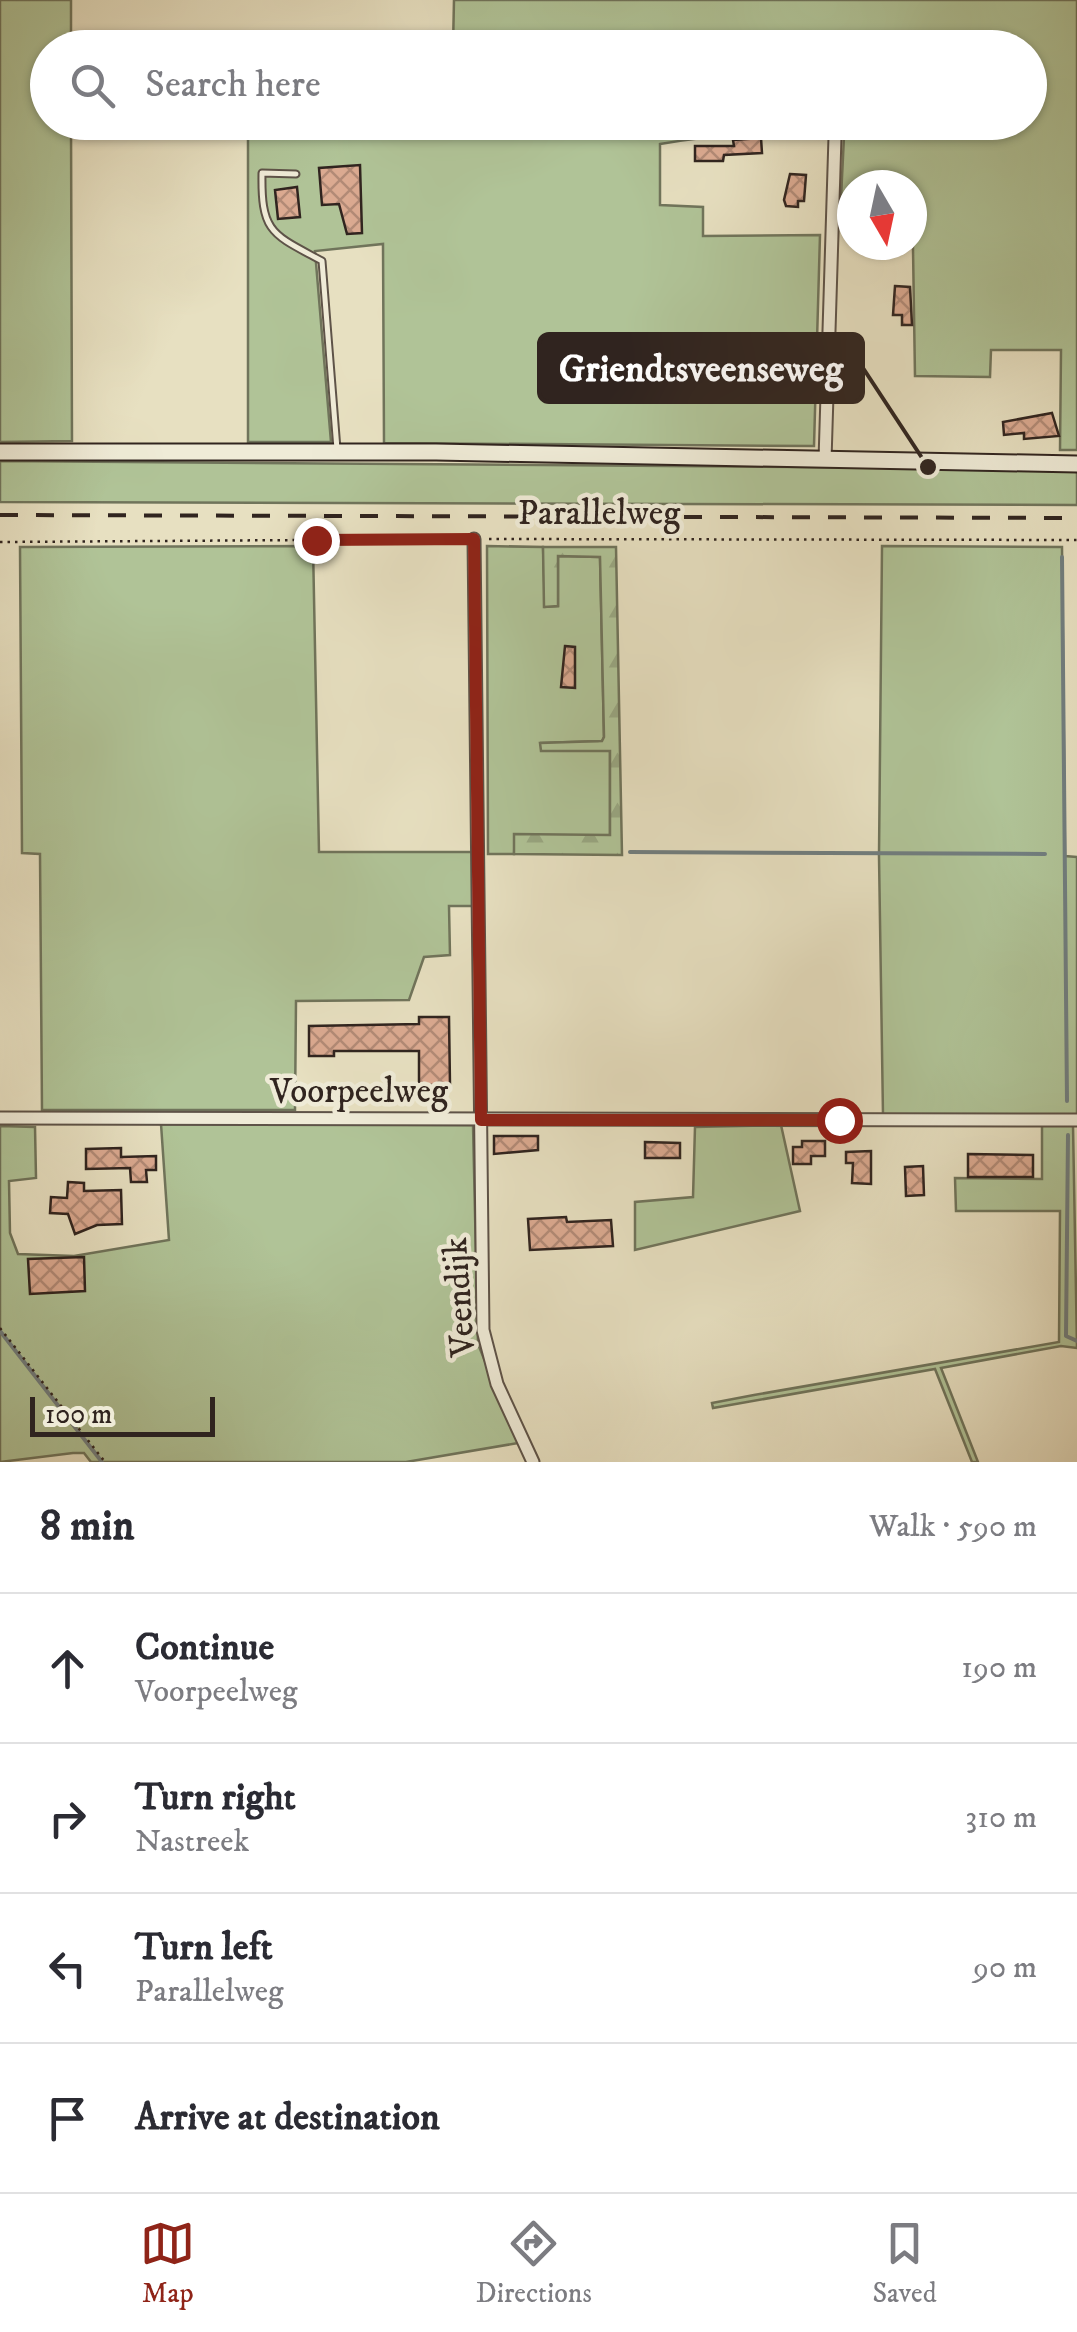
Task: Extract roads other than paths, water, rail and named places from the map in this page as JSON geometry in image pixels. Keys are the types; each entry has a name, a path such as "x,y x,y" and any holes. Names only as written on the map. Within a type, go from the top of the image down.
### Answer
{"street":[{"path":"825,460 836,140"},
{"path":"0,452 337,452 1077,464"},
{"name":"Veendijk","path":"474,539 483,1330 497,1384 533,1462"},
{"name":"Voorpeelweg","path":"0,1118 1077,1120"}],"lane":[{"path":"296,174 262,173 262,212 274,235 322,261 337,452"}],"waterway":[{"path":"1062,557 1067,1101"},
{"path":"630,852 1045,854"},
{"path":"1068,1135 1066,1336 1077,1341"},
{"path":"0,1331 102,1462"}],"railway":[{"path":"0,515 1077,518"}],"place":[{"name":"Griendtsveenseweg","path":"928,467"}]}
